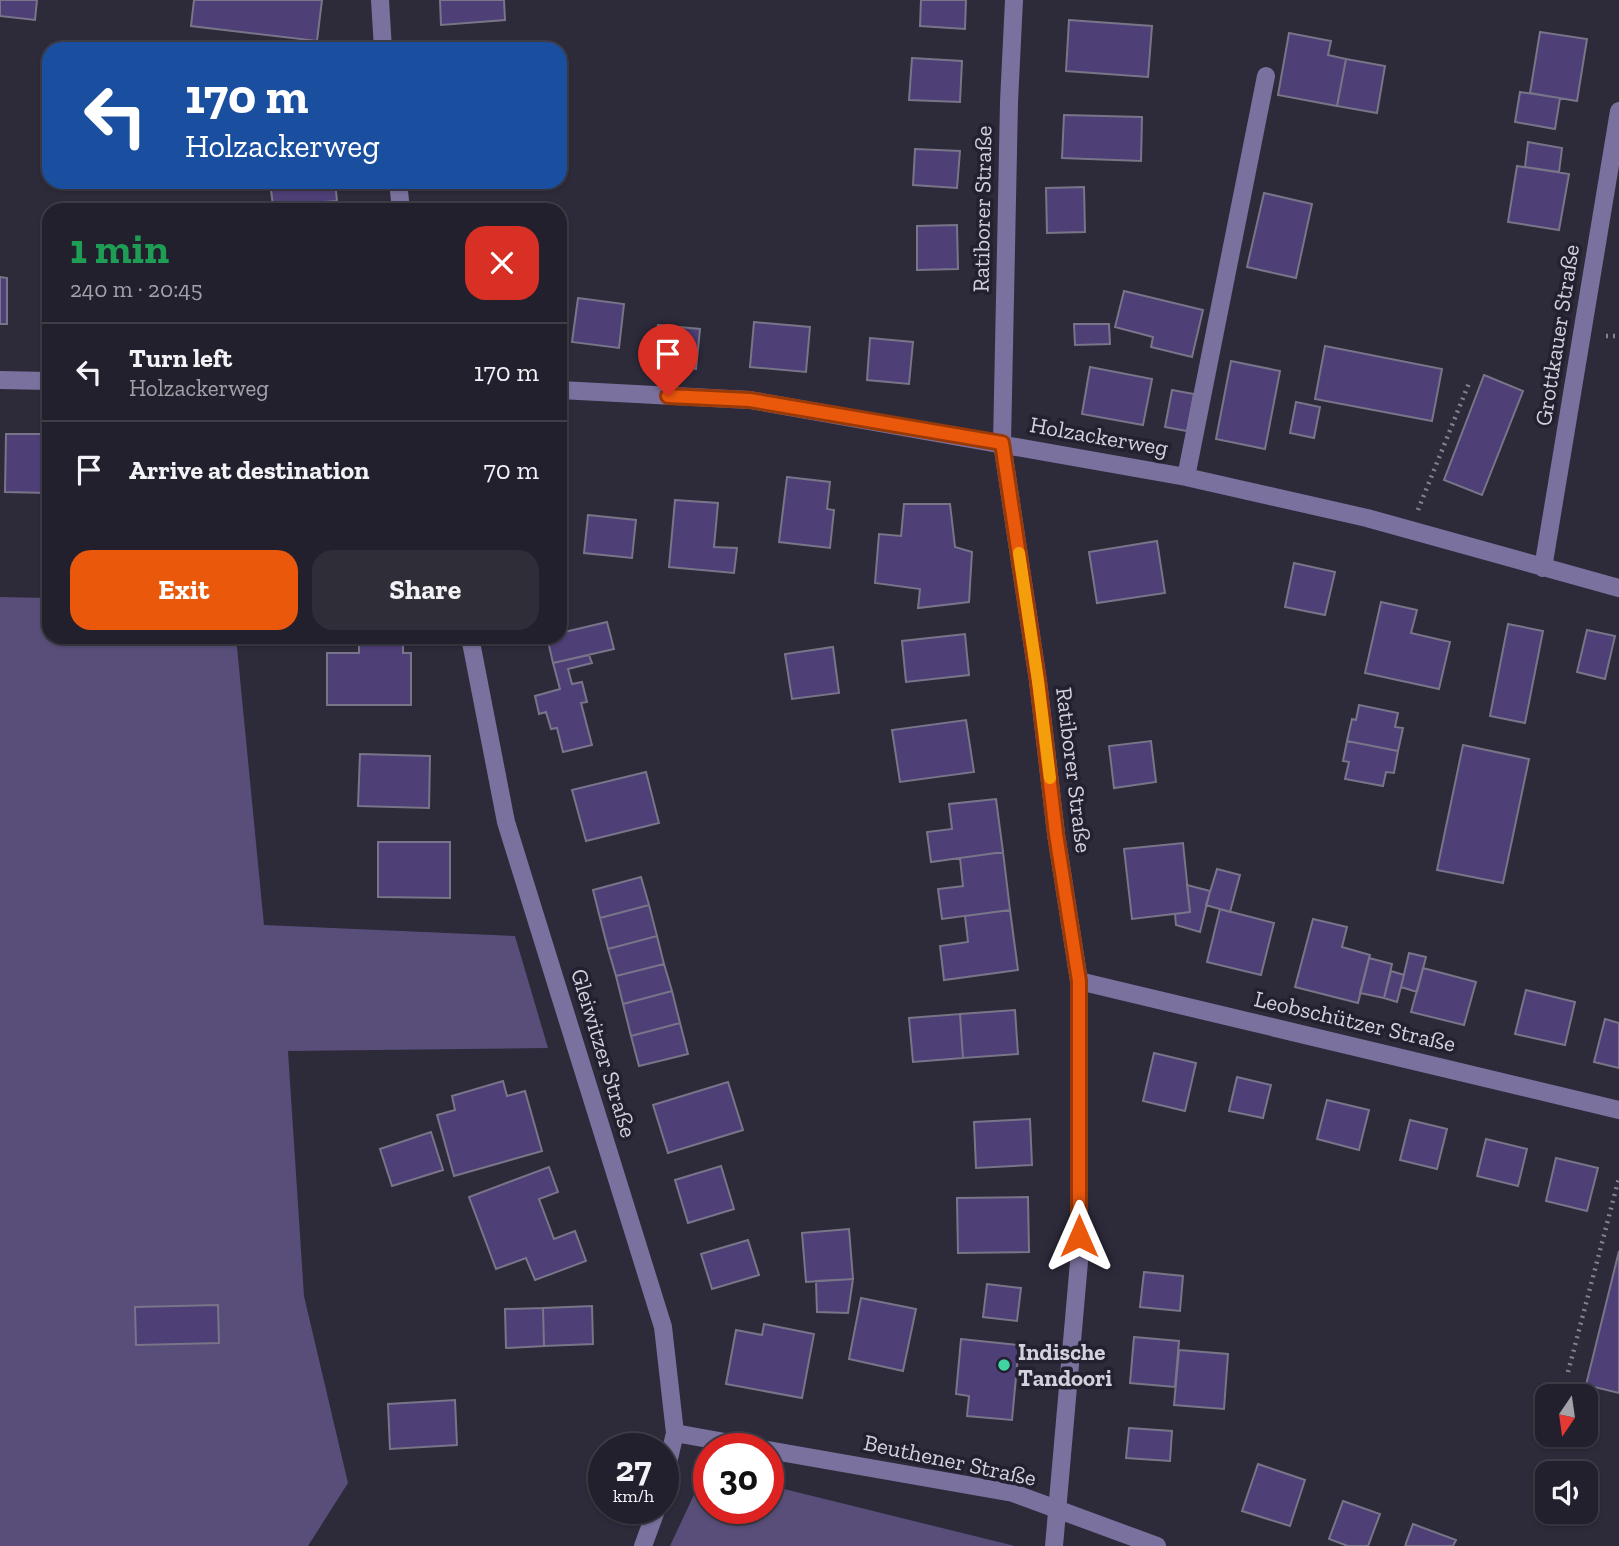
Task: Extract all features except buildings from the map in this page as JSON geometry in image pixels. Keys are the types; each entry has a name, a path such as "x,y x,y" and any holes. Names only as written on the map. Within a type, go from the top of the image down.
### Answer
{"street":[{"path":"380,0 383,42"},
{"name":"Ratiborer Straße","path":"1014,0 1009,102 1002,443 1079,981 1079,1262 1054,1546"},
{"path":"1186,477 1266,76"},
{"name":"Grottkauer Straße","path":"1543,568 1619,111"},
{"path":"0,380 42,381"},
{"name":"Holzackerweg","path":"567,390 750,400 1186,477 1410,530 1619,588"},
{"name":"Gleiwitzer Straße","path":"471,644 506,822 663,1327 675,1433"},
{"name":"Leobschützer Straße","path":"1079,981 1619,1110"},
{"name":"Beuthener Straße","path":"784,1452 1013,1493 1157,1546"},
{"path":"643,1546 651,1524"}],"path":[{"path":"1410,530 1469,383"},
{"path":"1568,1372 1619,1178"}],"shaded area":[{"path":"0,597 42,598 42,644 237,644 264,925 515,936 548,1048 288,1051 304,1296 348,1483 308,1546 0,1546"},
{"path":"784,1489 1015,1546 670,1546 693,1497 693,1524 784,1524"}],"slow traffic":[{"path":"1019,553 1050,778"}],"place":[{"name":"Indische Tandoori","path":"1004,1365"}],"route":[{"path":"668,396 750,400 1002,443 1079,981 1079,1236"}]}
